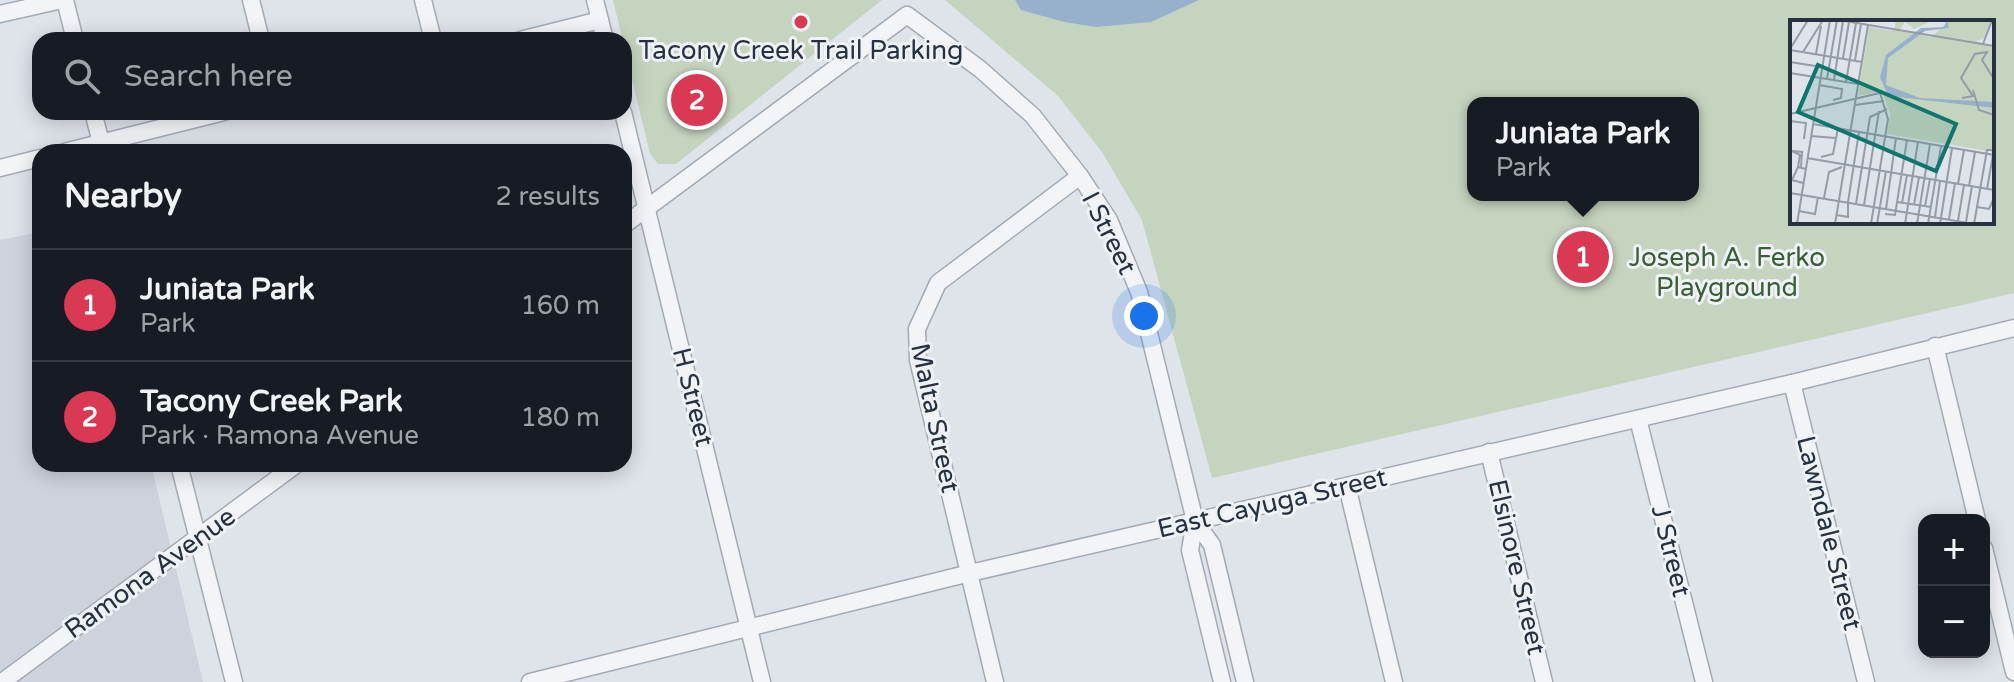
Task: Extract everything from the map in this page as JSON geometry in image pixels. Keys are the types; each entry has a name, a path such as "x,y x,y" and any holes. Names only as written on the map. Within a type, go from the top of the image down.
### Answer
{"street":[{"path":"0,14 63,0 73,32"},
{"path":"251,0 259,32"},
{"path":"423,0 431,32"},
{"path":"595,0 603,32"},
{"name":"I Street","path":"647,208 907,15 980,69 1033,116 1080,176 1109,220 1139,292 1195,521 1212,545 1245,682"},
{"path":"552,32 600,20"},
{"path":"95,120 101,144"},
{"path":"112,144 196,120"},
{"name":"H Street","path":"625,120 631,144"},
{"name":"H Street","path":"632,148 762,682"},
{"path":"0,168 32,160"},
{"name":"Malta Street","path":"995,682 918,360 917,329 938,283 1080,176"},
{"path":"632,219 647,208"},
{"name":"East Cayuga Street","path":"530,682 970,573 1792,383 2014,328"},
{"path":"1935,346 1976,514"},
{"name":"Lawndale Street","path":"1792,383 1866,682"},
{"name":"J Street","path":"1638,419 1704,682"},
{"name":"Elsinore Street","path":"1489,452 1544,682"},
{"path":"181,472 234,682"},
{"name":"Ramona Avenue","path":"2,682 286,472"},
{"path":"1347,486 1394,682"},
{"name":"I Street","path":"1195,521 1190,550 1222,682"},
{"path":"1990,573 2014,672"}],"shaded area":[{"path":"32,234 32,472 153,472 203,682 0,682 0,240"}],"green space":[{"path":"613,0 882,0 676,164 658,164 650,154 632,79 632,32 621,32"},
{"name":"Joseph A. Ferko Playground","path":"945,0 2014,0 2014,293 1212,478 1142,220 1102,152 1058,96"}],"water":[{"path":"1015,0 1199,0 1151,22 1096,27 1021,10"}],"place":[{"name":"Tacony Creek Trail Parking","path":"801,22"},
{"name":"Tacony Creek Park","path":"697,100"},
{"name":"Juniata Park","path":"1583,257"}]}
